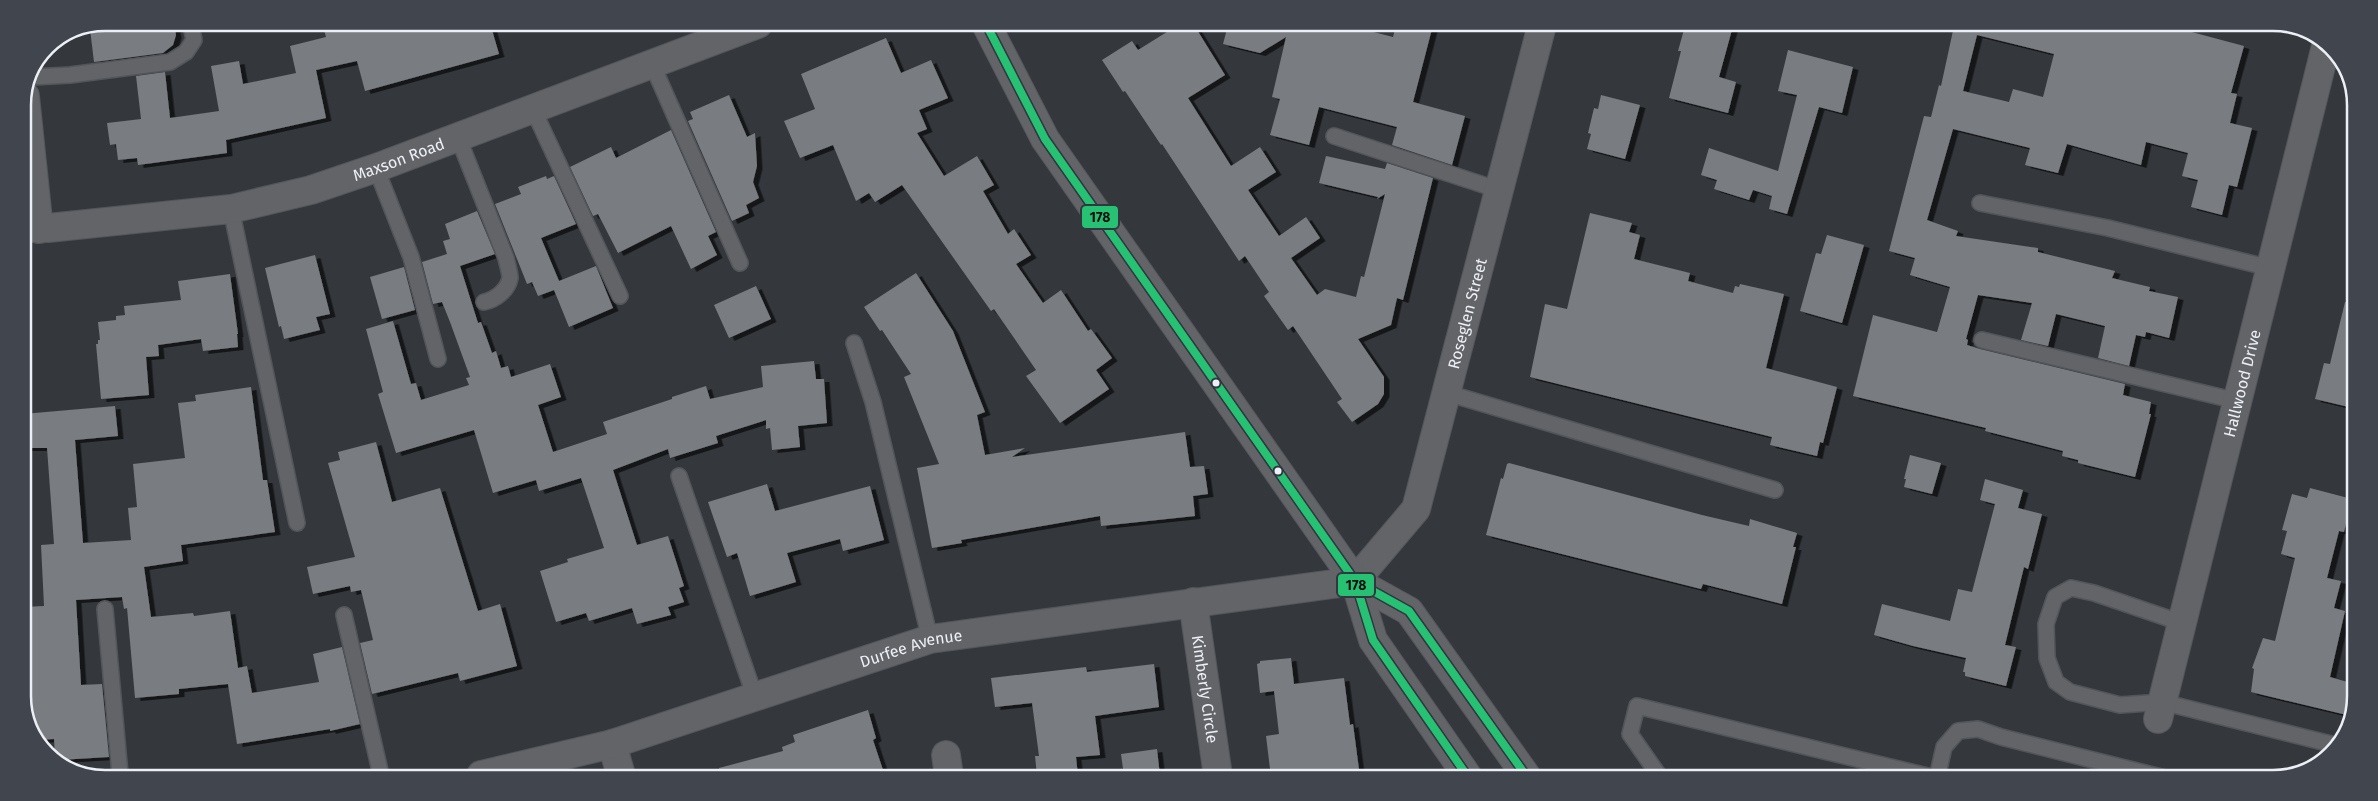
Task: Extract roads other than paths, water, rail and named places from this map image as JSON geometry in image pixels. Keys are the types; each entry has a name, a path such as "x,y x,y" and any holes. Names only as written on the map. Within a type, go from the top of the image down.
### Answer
{"street":[{"name":"Maxson Road","path":"31,228 231,209 311,190 376,168 739,31"},
{"path":"990,31 1045,139 1355,581 1373,640 1463,770"},
{"name":"Roseglen Street","path":"1355,581 1416,509 1540,31"},
{"name":"Hallwood Drive","path":"2160,711 2324,52"},
{"path":"1355,581 1409,611 1522,770"},
{"name":"Durfee Avenue","path":"502,770 612,744 930,639 1355,581"},
{"name":"Kimberly Circle","path":"1193,602 1217,770"},
{"path":"612,744 620,770"}],"lane":[{"path":"37,77 170,62 186,52 194,40 192,31"},
{"path":"652,64 740,263"},
{"path":"533,109 620,296"},
{"path":"1334,136 1499,190"},
{"path":"458,137 506,258 510,278 504,290 493,301 484,302"},
{"path":"376,168 411,257 438,359"},
{"path":"1980,203 2108,228 2270,268"},
{"path":"231,209 297,523"},
{"path":"1982,340 2237,401"},
{"path":"854,343 873,402 930,639"},
{"path":"1446,393 1775,490"},
{"path":"678,476 756,697"},
{"path":"2182,623 2070,588 2054,597 2046,624 2047,658 2056,682 2070,692 2120,705 2329,744"},
{"path":"106,609 120,770"},
{"path":"344,615 380,770"},
{"path":"1655,770 1630,734 1637,706 1903,770"},
{"path":"1938,770 1944,747 1958,731 1978,729 2000,737 2133,770"}]}
